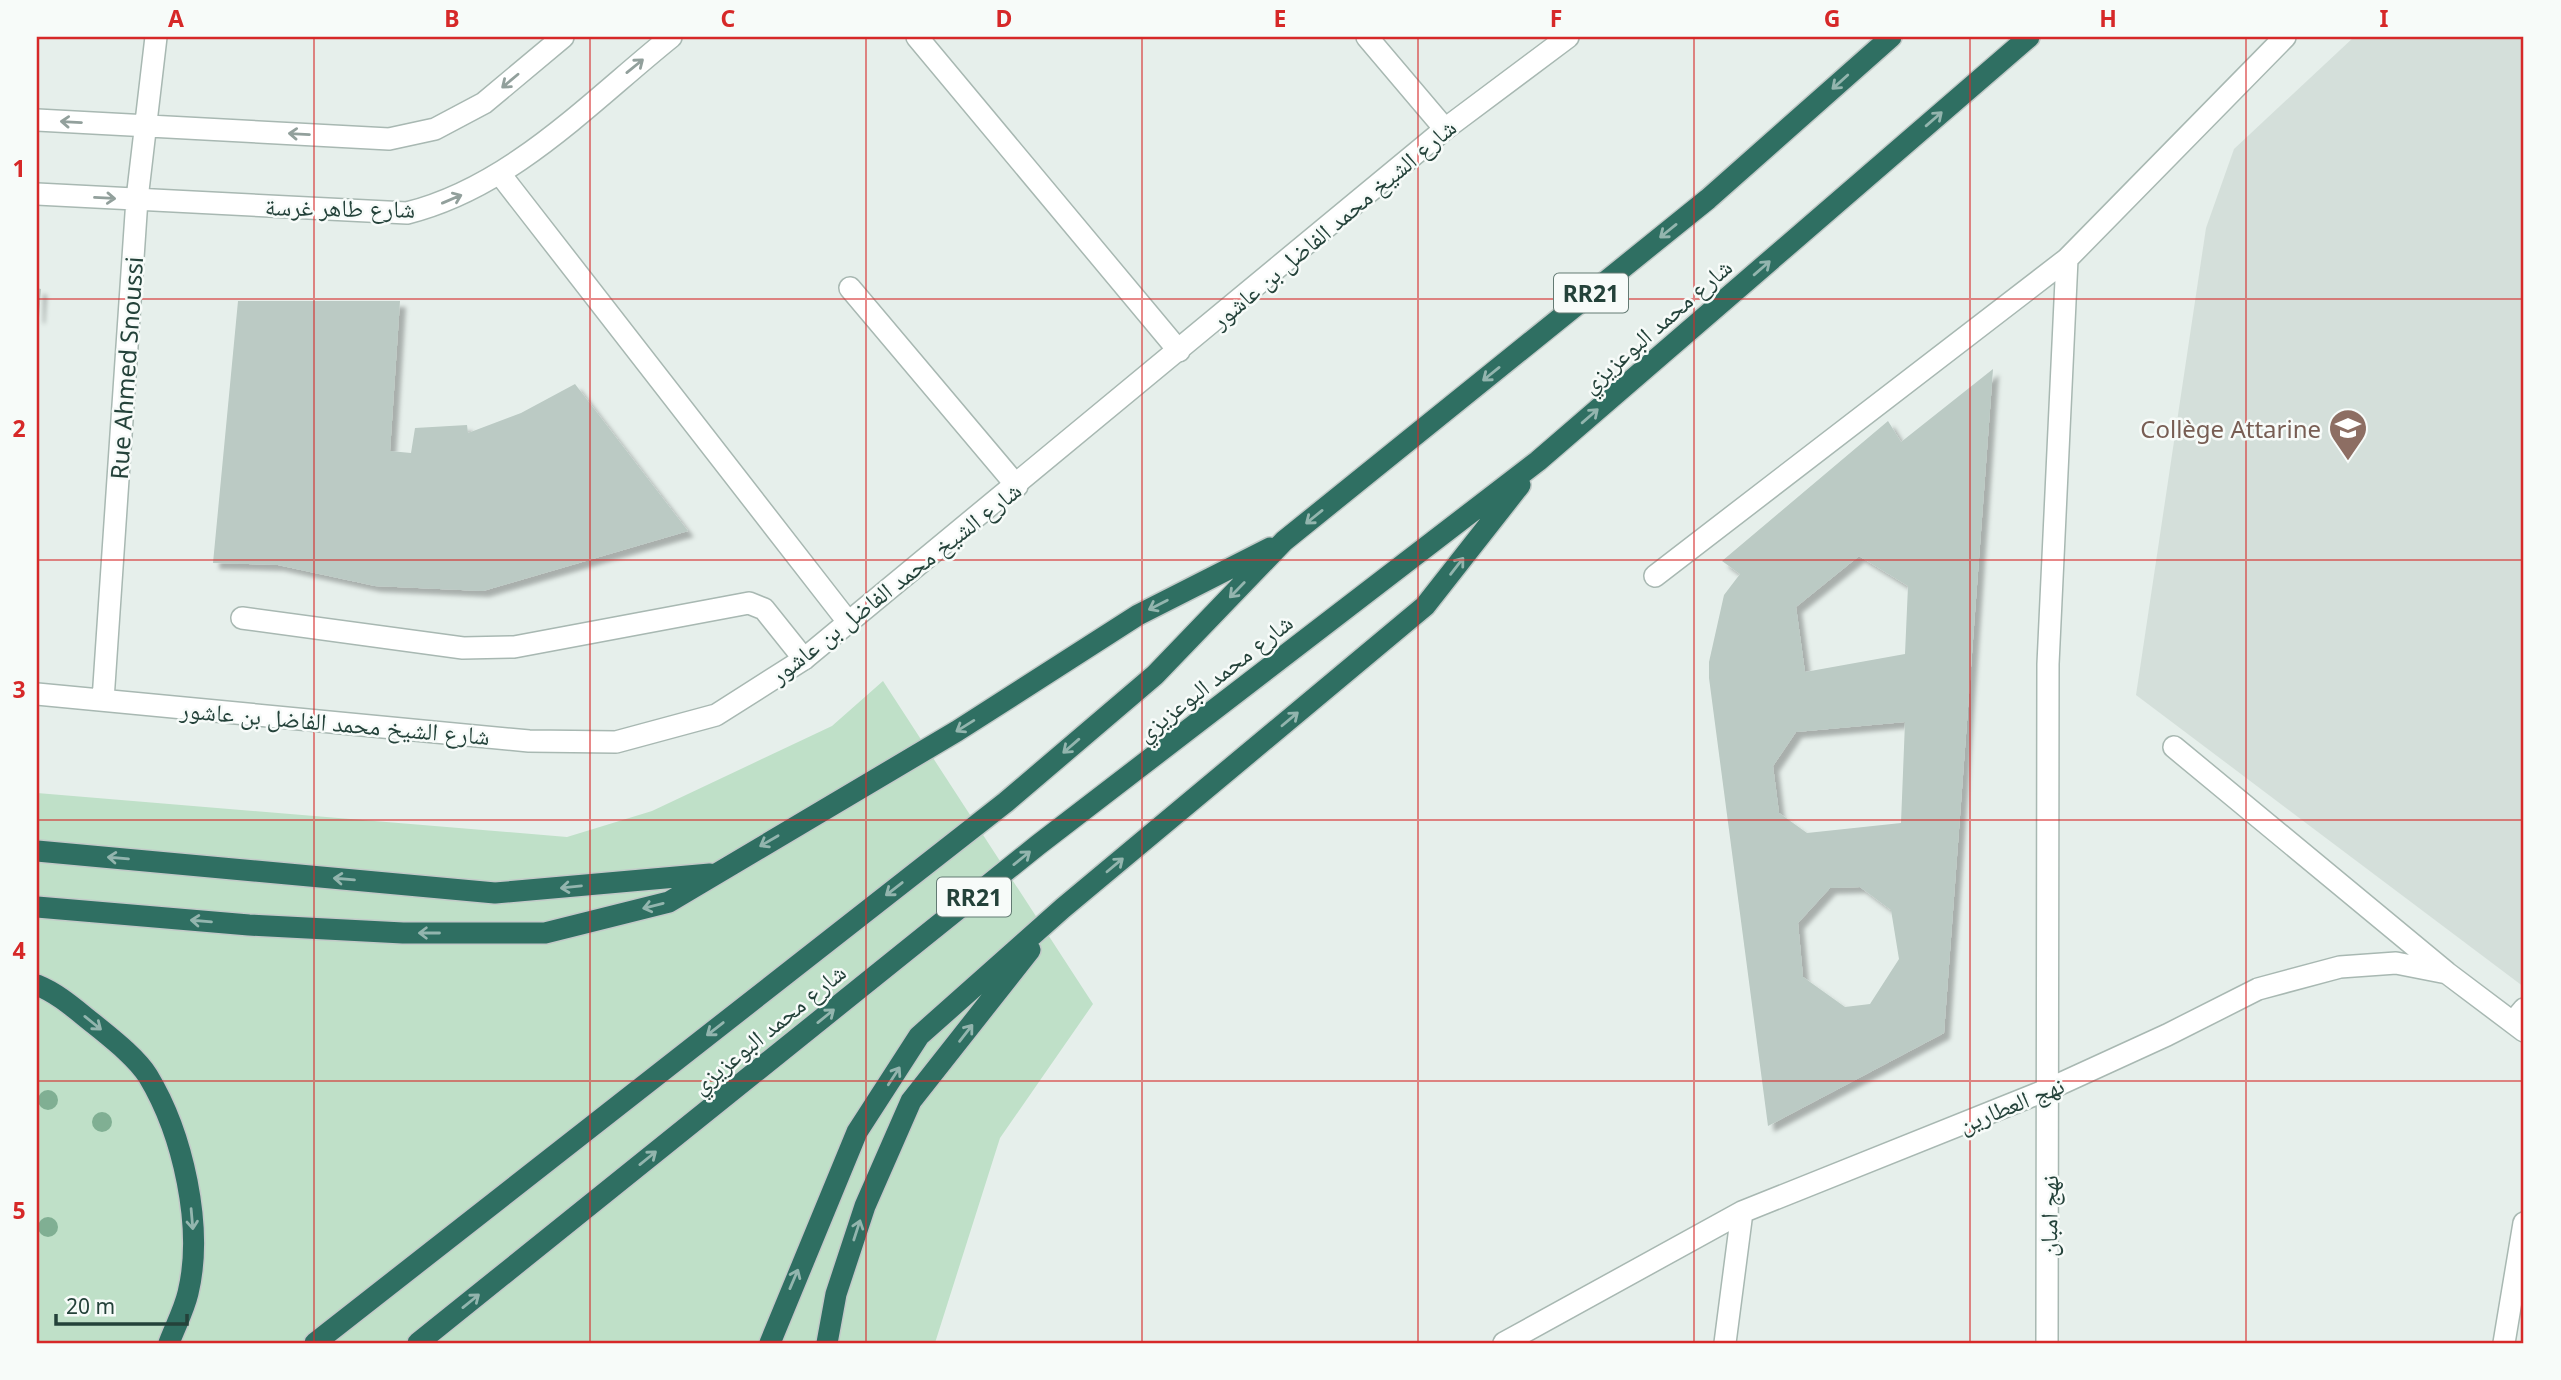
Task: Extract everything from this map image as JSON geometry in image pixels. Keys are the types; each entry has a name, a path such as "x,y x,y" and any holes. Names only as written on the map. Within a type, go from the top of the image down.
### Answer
{"highway":[{"name":"شارع محمد البوعزيزي","path":"315,1343 1006,802 1154,675 1284,541 1708,199 1891,37"},
{"name":"شارع محمد البوعزيزي","path":"418,1343 1038,845 1538,461 2029,37"},
{"path":"770,1343 857,1132 919,1036 1063,908 1425,606 1538,461"},
{"path":"37,907 261,926 403,933 545,933 669,902 712,874 957,732 1138,615 1284,541"},
{"path":"37,851 495,893 712,874"},
{"path":"827,1343 836,1294 865,1206 911,1101 1063,908"},
{"path":"37,985 54,992 108,1036 148,1074 171,1129 190,1188 194,1240 188,1294 169,1343"}],"street":[{"name":"Rue Ahmed Snoussi","path":"103,701 137,199 156,37"},
{"path":"37,120 389,139 435,129 484,103 563,37"},
{"name":"شارع طاهر غرسة","path":"37,194 407,213 447,201 500,174 671,37"},
{"path":"917,37 1179,351"},
{"path":"1367,37 1444,129"},
{"name":"شارع الشيخ محمد الفاضل بن عاشور","path":"37,694 529,741 616,743 716,715 804,659 1017,486 1444,129 1568,37"},
{"path":"1655,576 2067,259 2285,37"},
{"path":"500,174 849,622"},
{"name":"نهج امبان","path":"2047,1343 2048,664 2067,259"},
{"path":"850,288 1017,486"},
{"path":"242,618 463,648 514,647 749,603 764,608 804,659"},
{"path":"2174,747 2447,973"},
{"name":"نهج العطارين","path":"1504,1343 1742,1212 2049,1089 2167,1035 2258,989 2340,967 2396,963 2447,973 2520,1020"},
{"path":"1725,1343 1742,1212"},
{"path":"2504,1343 2524,1223"}],"shaded area":[{"name":"Collège Attarine","path":"2354,37 2524,37 2524,987 2136,695 2206,228 2234,149"}],"green space":[{"path":"883,681 1093,1004 1000,1138 935,1343 37,1343 37,793 567,837 652,811 832,726"}],"building":[{"path":"37,288 41,289 39,318 37,317"},
{"path":"238,301 400,301 390,451 411,453 415,428 467,425 468,433 521,413 575,384 688,531 483,591 375,586 278,565 213,563"},
{"path":"1993,369 1944,1033 1768,1126 1709,678 1709,662 1724,595 1740,574 1722,561 1888,421 1901,442","holes":["1859,556 1908,586 1905,654 1805,672 1796,607","1905,722 1901,823 1807,833 1779,813 1773,766 1796,732","1860,887 1891,910 1899,959 1870,1004 1845,1007 1803,977 1798,923 1830,888"]}],"place":[{"name":"Collège Attarine","path":"2348,462"}]}
